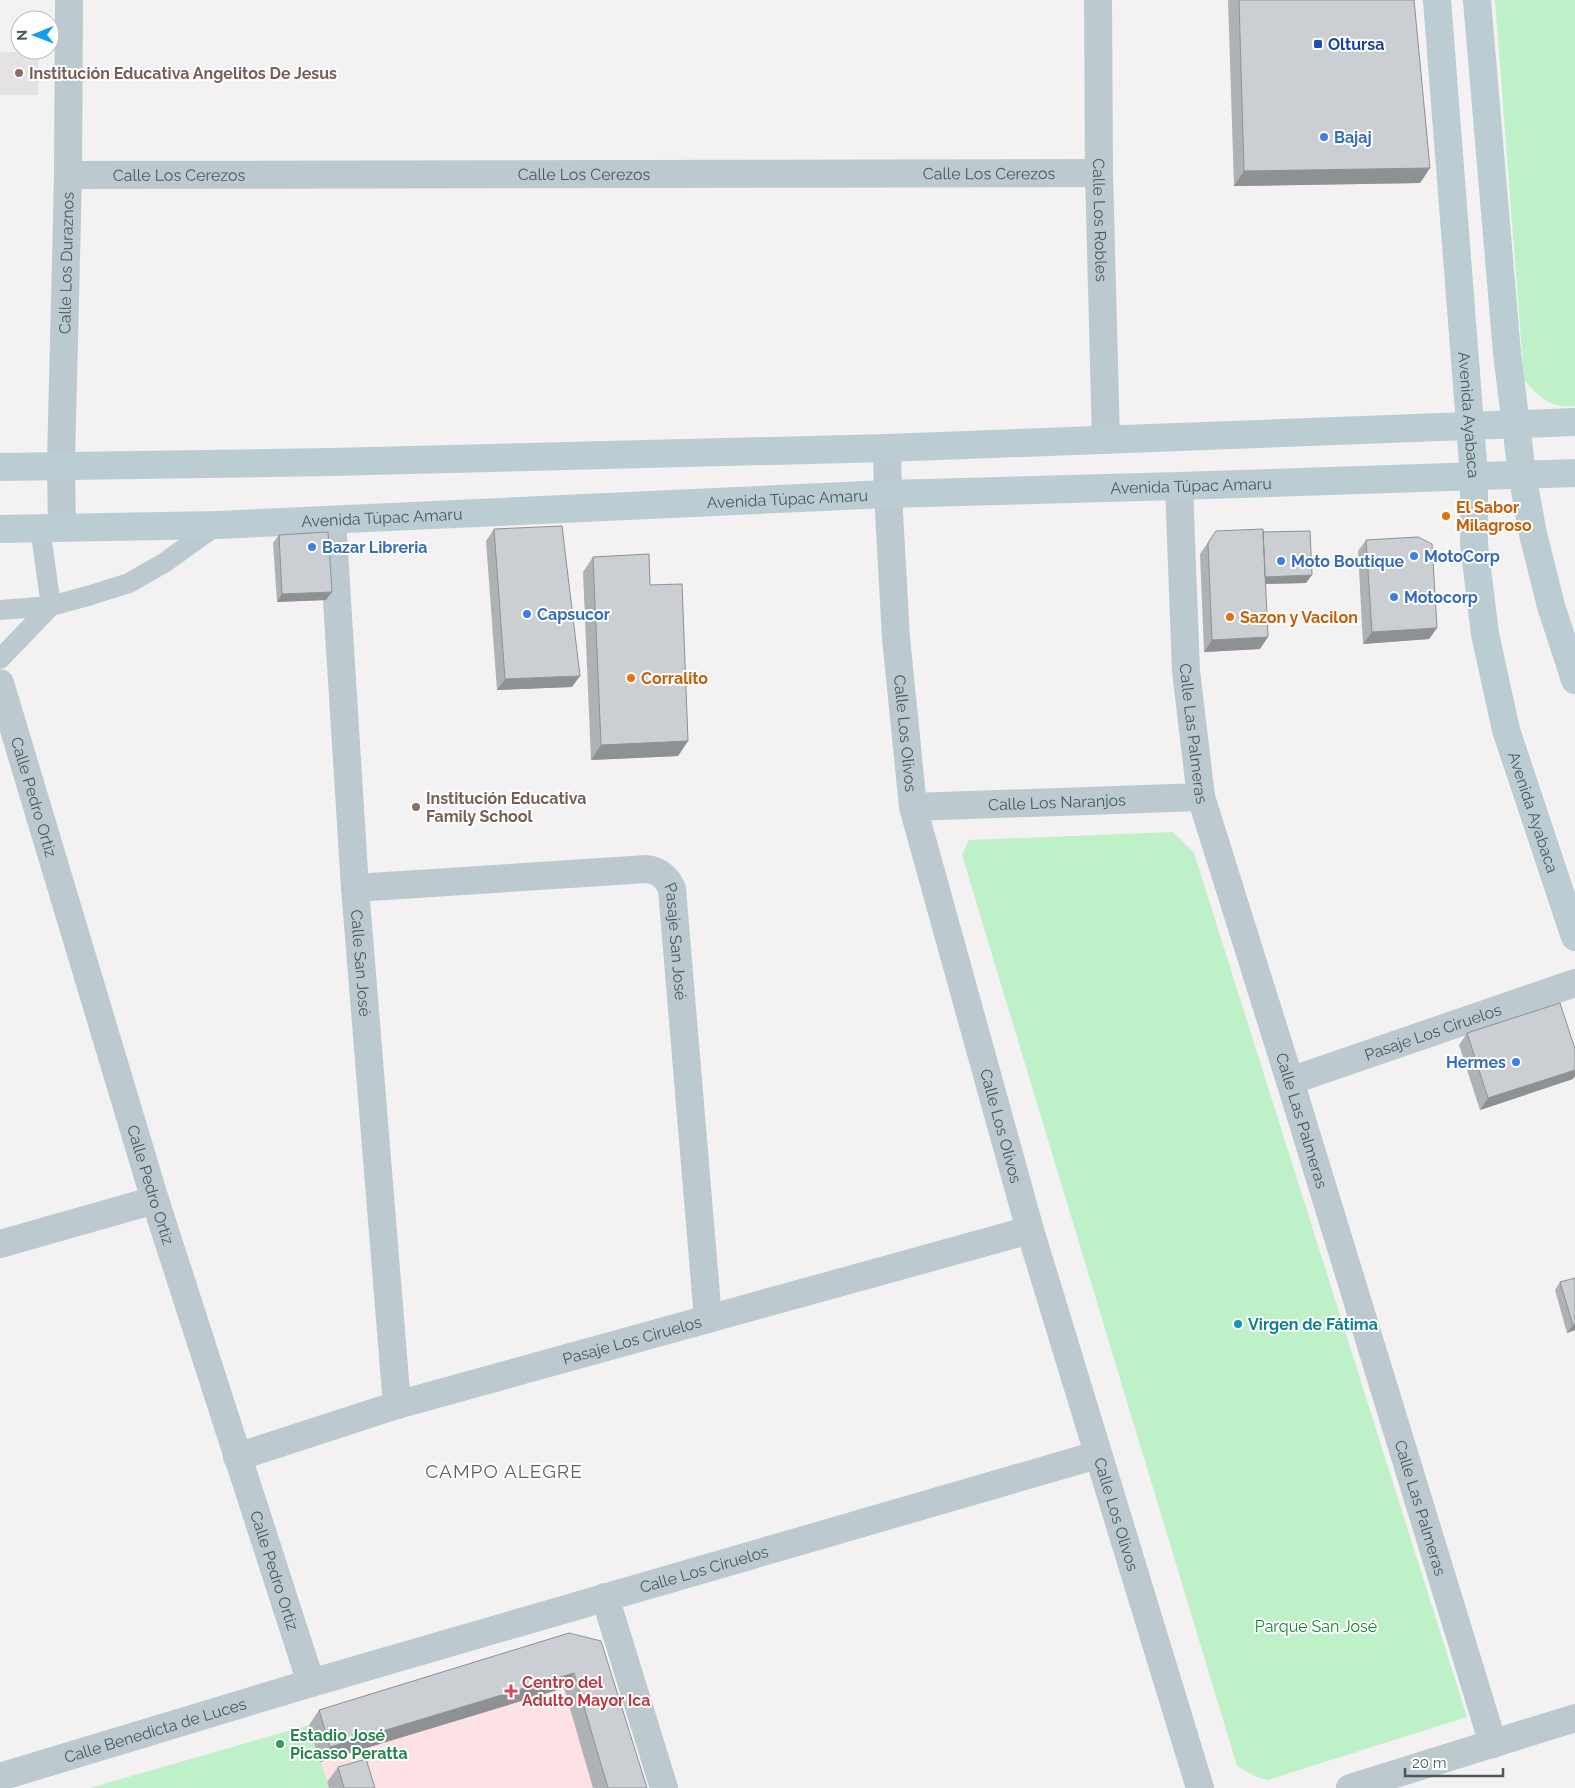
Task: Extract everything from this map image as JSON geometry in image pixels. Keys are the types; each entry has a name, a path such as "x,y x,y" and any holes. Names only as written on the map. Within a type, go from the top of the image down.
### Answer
{"main road":[{"name":"Avenida Ayabaca","path":"1437,0 1474,476 1474,544 1487,643 1506,730 1575,937"},
{"path":"1477,0 1507,353 1522,474 1551,606 1575,680"},
{"path":"0,467 331,462 887,448 1575,422"},
{"name":"Avenida Túpac Amaru","path":"0,529 217,525 888,494 1575,473"}],"street":[{"name":"Calle Los Duraznos","path":"51,528 61,465 68,175 69,0"},
{"name":"Calle Los Robles","path":"1098,0 1099,173 1106,440"},
{"name":"Calle Los Cerezos","path":"68,175 1099,173"},
{"name":"Calle Los Olivos","path":"887,448 896,638 913,807 1030,1230 1200,1788"},
{"name":"Calle Las Palmeras","path":"1179,486 1186,671 1201,797 1493,1744"},
{"name":"Calle San José","path":"332,520 355,888 397,1405"},
{"name":"Calle Pedro Ortiz","path":"1,688 155,1200 310,1683"},
{"name":"Calle Los Naranjos","path":"913,807 1201,797"},
{"name":"Pasaje San José","path":"355,888 647,869 663,875 669,881 672,889 708,1319"},
{"name":"Pasaje Los Ciruelos","path":"1290,1081 1575,983"},
{"path":"0,1244 155,1200"},
{"name":"Pasaje Los Ciruelos","path":"237,1457 397,1405 1030,1230"},
{"name":"Calle Los Ciruelos","path":"310,1683 1098,1455"},
{"path":"605,1597 664,1788"},
{"name":"Calle Benedicta de Luces","path":"0,1777 310,1683"},
{"path":"1350,1788 1575,1718"}],"lane":[{"path":"0,610 51,606 129,583 164,563 217,525"},
{"path":"0,659 51,606 51,528"}],"shaded area":[{"name":"Institución Educativa Angelitos De Jesus","path":"0,52 10,52 10,60 39,60 38,95 0,95"},
{"name":"Centro del Adulto Mayor Ica","path":"558,1648 632,1788 329,1788 320,1762"}],"green space":[{"path":"1495,0 1575,0 1575,406 1558,405 1546,400 1524,380"},
{"name":"Parque San José","path":"1173,832 1194,853 1467,1717 1268,1780 1256,1777 1237,1766 962,855 969,840"},
{"name":"Estadio José Picasso Peratta","path":"309,1725 329,1788 90,1788"}],"building":[{"path":"1239,0 1414,0 1430,168 1244,171"},
{"name":"Capsucor","path":"562,526 580,676 505,679 494,529"},
{"name":"Sazon y Vacilon","path":"1263,529 1268,637 1212,640 1208,543 1216,531"},
{"name":"Moto Boutique","path":"1310,531 1312,575 1265,577 1263,532"},
{"path":"328,532 332,592 282,594 279,535"},
{"name":"Motocorp","path":"1418,537 1432,544 1437,628 1372,632 1366,540"},
{"name":"Corralito","path":"649,554 650,585 682,584 688,741 601,745 593,557"},
{"name":"Hermes","path":"1560,1003 1575,1049 1575,1070 1488,1098 1467,1033"},
{"path":"1575,1278 1575,1324 1573,1325 1560,1282"},
{"path":"569,1633 601,1641 647,1788 608,1788 574,1673 330,1747 319,1710"},
{"path":"366,1759 375,1788 344,1788 338,1767"}],"place":[{"name":"Oltursa","path":"1318,44"},
{"name":"Institución Educativa Angelitos De Jesus","path":"19,73"},
{"name":"Bajaj","path":"1324,137"},
{"name":"El Sabor Milagroso","path":"1446,516"},
{"name":"Bazar Libreria","path":"312,547"},
{"name":"MotoCorp","path":"1414,556"},
{"name":"Moto Boutique","path":"1281,561"},
{"name":"Motocorp","path":"1394,597"},
{"name":"Capsucor","path":"527,614"},
{"name":"Sazon y Vacilon","path":"1230,617"},
{"name":"Corralito","path":"631,678"},
{"name":"Institución Educativa Family School","path":"416,807"},
{"name":"Hermes","path":"1516,1062"},
{"name":"Virgen de Fátima","path":"1238,1324"},
{"name":"Centro del Adulto Mayor Ica","path":"511,1691"},
{"name":"Estadio José Picasso Peratta","path":"280,1744"}],"district":[{"name":"CAMPO ALEGRE","path":"504,1471"}]}
